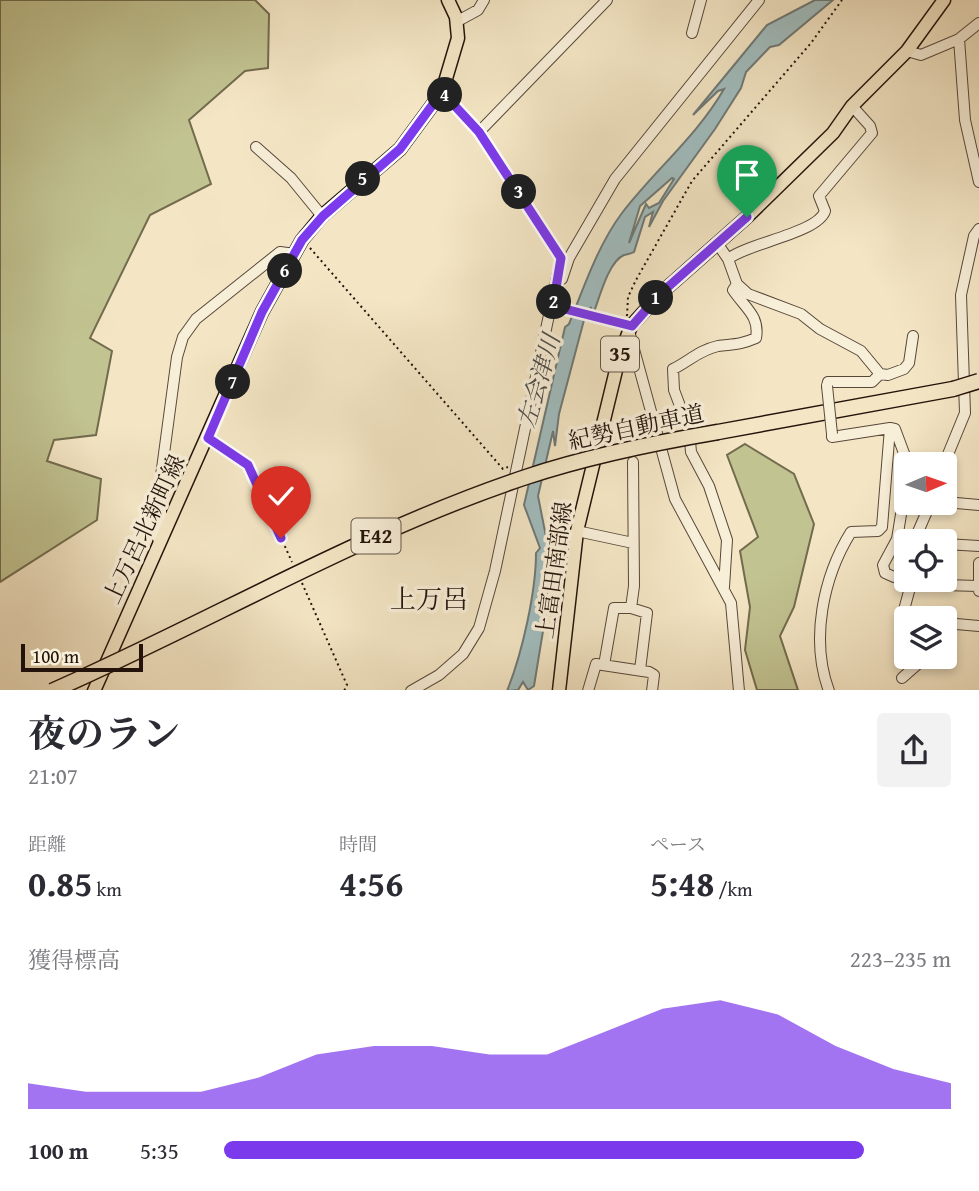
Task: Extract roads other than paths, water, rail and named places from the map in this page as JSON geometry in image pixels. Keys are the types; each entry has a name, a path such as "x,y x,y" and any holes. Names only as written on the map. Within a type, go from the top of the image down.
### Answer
{"highway":[{"name":"紀勢自動車道","path":"54,690 350,548 471,496 529,476 630,447 953,389 979,381"}],"main road":[{"name":"上万呂北新町線","path":"94,690 262,312 302,240 323,216 400,149 442,92 454,55 456,22 448,0"},
{"name":"上富田南部線","path":"559,690 577,531 627,326 833,133 852,106 907,51 944,0"}],"street":[{"path":"456,22 478,10 484,0"},
{"path":"479,132 607,0"},
{"path":"692,33 701,0"},
{"path":"413,690 439,675 463,654 479,628 569,258 615,179 759,0"},
{"path":"907,51 921,55 959,39 979,23"},
{"path":"959,39 965,120 979,182"},
{"path":"442,92 479,132 561,258 557,307"},
{"path":"729,259 737,252 786,237 822,218 825,211 819,196 872,133 870,126 852,106"},
{"path":"256,147 291,178 323,216"},
{"path":"949,452 965,413 961,295 974,236 979,229"},
{"path":"717,243 729,259 737,284 757,299 790,308 847,341 861,351 880,374 888,376 904,369 909,363 913,336"},
{"path":"160,543 154,530 161,520 161,477 177,357 183,337 196,319 280,252 295,254"},
{"path":"724,587 727,540 709,486 691,452 689,430 674,390 673,369 692,355 719,346 737,346 756,338 758,326 755,316 733,290 737,284"},
{"path":"557,307 627,326 676,499 731,603 739,690"},
{"path":"880,374 872,382 828,382 832,437 895,429 904,452"},
{"path":"829,690 822,663 821,623 825,596 851,532 878,531 882,527 890,428"},
{"path":"631,608 633,462"},
{"path":"957,503 979,505"},
{"path":"577,531 633,543"},
{"path":"894,545 883,565 885,573 894,577"},
{"path":"957,545 979,546"},
{"path":"957,587 978,589 979,563"},
{"path":"604,665 614,608 631,608 647,612 640,670"},
{"path":"957,624 979,626"},
{"path":"588,690 592,667 604,665 640,670 654,675 652,690"},
{"path":"902,678 912,669"}],"water":[{"path":"815,0 833,0 779,45 770,47 746,72 741,88 663,201 649,227 653,212 645,217 634,252 618,259 613,266 591,320 591,307 584,320 559,414 555,446 553,431 538,496 552,567 548,574 546,613 534,686 528,690 523,682 518,690 507,690 527,623 534,586 536,553 540,548 524,505 565,327 569,324 592,267 613,225 688,138 724,89 718,91 693,115 767,25","holes":["674,179 659,203 649,208 646,204 629,243 640,206"]}],"district":[{"name":"上万呂","path":"429,599"}],"water label":[{"name":"左会津川","path":"539,381"}]}
